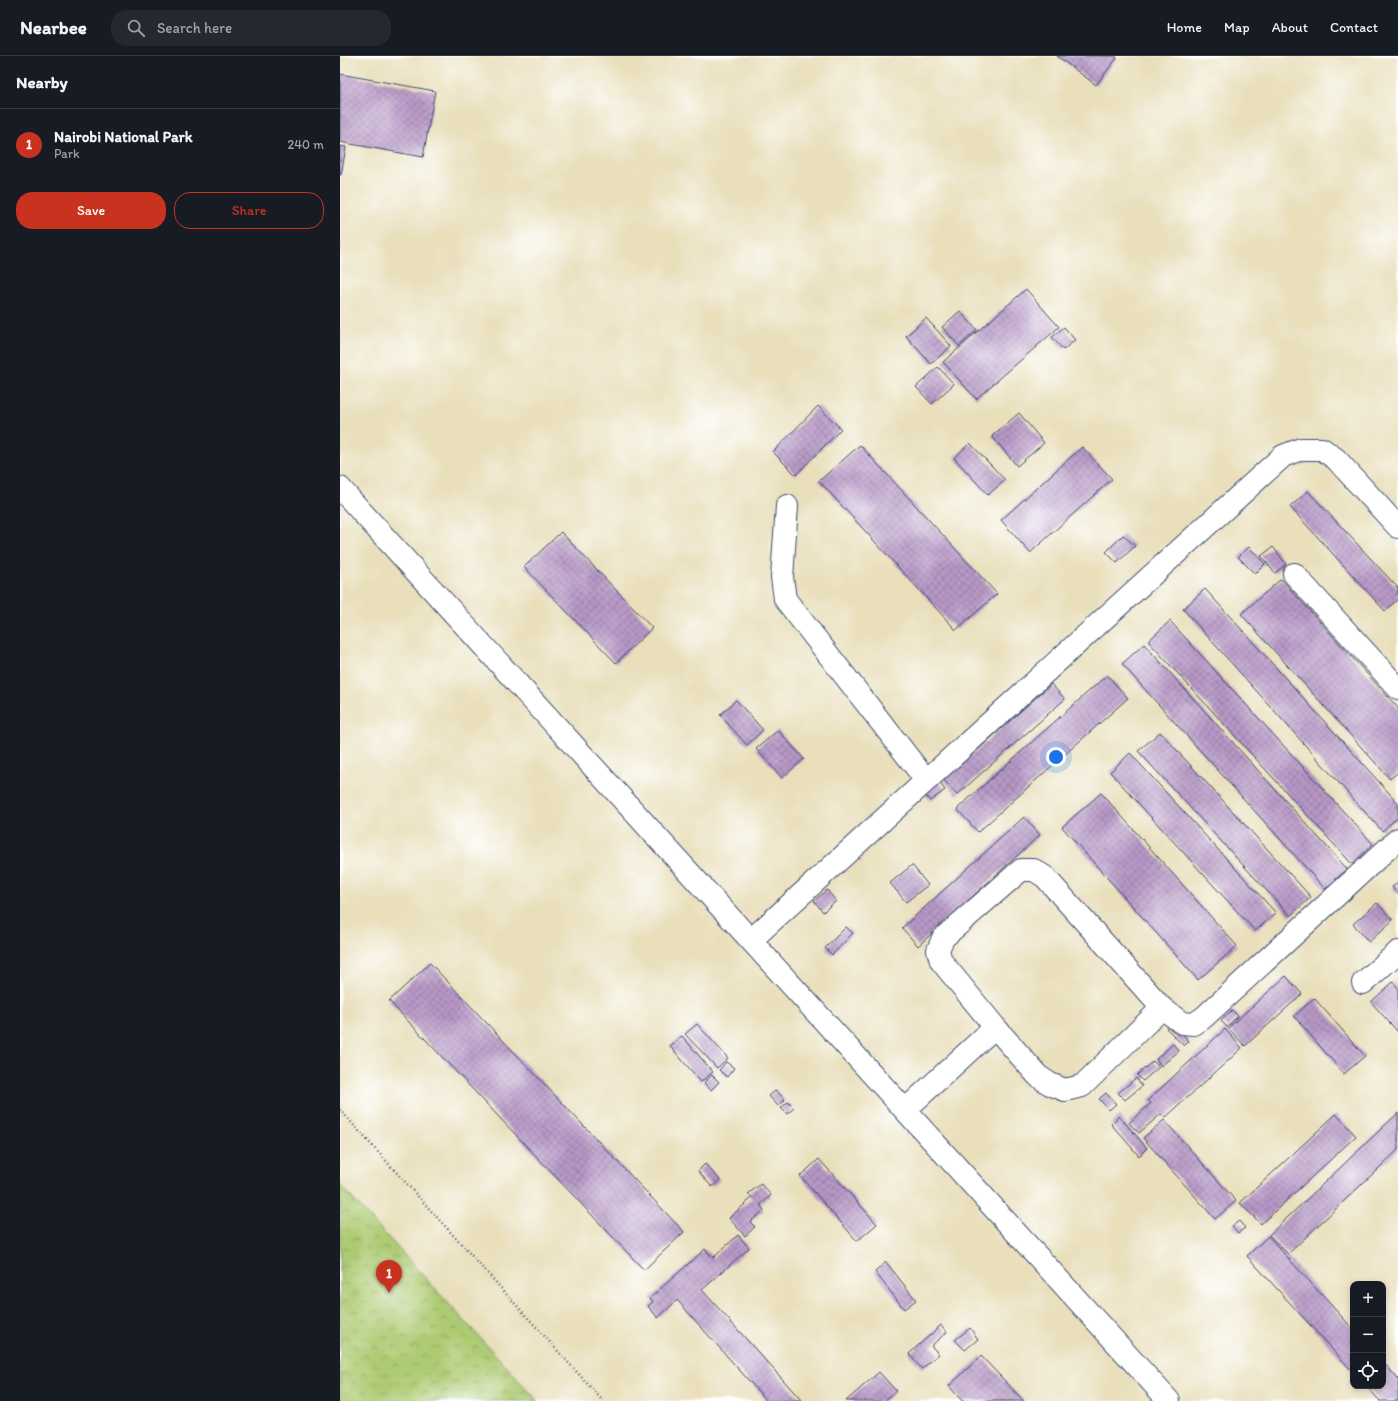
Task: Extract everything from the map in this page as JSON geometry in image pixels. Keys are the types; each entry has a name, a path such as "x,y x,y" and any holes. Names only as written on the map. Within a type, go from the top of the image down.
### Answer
{"lane":[{"path":"750,940 1283,456 1301,449 1322,449 1336,459 1398,527"},
{"path":"340,488 1169,1401"},
{"path":"787,506 782,577 785,599 926,780"},
{"path":"1294,574 1398,688"},
{"path":"1162,1008 1082,1086 1065,1090 1050,1084 1038,1076 940,961 938,950 943,938 1021,870 1034,870 1045,877 1162,1008 1182,1023 1194,1024 1203,1018 1398,839"},
{"path":"1363,983 1398,952"},
{"path":"905,1110 995,1027"}],"path":[{"path":"340,1110 603,1401"}],"green space":[{"path":"340,1185 538,1401 340,1401"}],"building":[{"path":"1057,56 1115,56 1117,58 1096,85"},
{"path":"340,74 435,91 423,157 340,142"},
{"path":"340,146 346,147 341,175 340,175"},
{"path":"1026,289 1059,327 976,399 943,362"},
{"path":"960,311 977,330 959,346 942,327"},
{"path":"926,318 951,346 931,364 906,336"},
{"path":"1064,327 1075,340 1063,350 1052,337"},
{"path":"938,367 954,384 932,404 916,387"},
{"path":"818,406 841,429 796,475 773,452"},
{"path":"1019,413 1044,443 1017,466 992,436"},
{"path":"970,443 1005,480 988,495 954,458"},
{"path":"860,445 997,594 956,630 819,481"},
{"path":"1082,447 1112,479 1030,553 1001,520"},
{"path":"1308,491 1398,588 1398,599 1385,611 1290,507"},
{"path":"561,532 652,628 616,663 524,567"},
{"path":"1123,535 1135,546 1117,563 1106,552"},
{"path":"1249,547 1265,564 1255,574 1238,557"},
{"path":"1273,547 1286,564 1275,573 1261,556"},
{"path":"1281,579 1398,708 1398,772 1390,779 1241,614"},
{"path":"1205,589 1398,803 1398,817 1382,831 1183,609"},
{"path":"1170,621 1373,844 1352,864 1148,641"},
{"path":"1144,644 1347,869 1325,889 1122,664"},
{"path":"1107,675 1128,698 978,832 957,809"},
{"path":"1051,684 1065,699 957,795 944,780"},
{"path":"736,700 763,730 747,745 720,715"},
{"path":"778,730 804,759 782,778 756,749"},
{"path":"1160,732 1311,897 1290,916 1138,751"},
{"path":"1130,753 1276,913 1255,931 1110,772"},
{"path":"937,779 945,790 930,801 922,791"},
{"path":"1101,793 1237,946 1198,980 1062,827"},
{"path":"1024,817 1040,835 918,946 902,928"},
{"path":"912,865 928,885 906,902 890,883"},
{"path":"1398,882 1398,894 1392,887"},
{"path":"827,890 836,901 823,912 814,901"},
{"path":"1377,903 1393,920 1369,942 1353,924"},
{"path":"846,927 853,933 832,955 825,948"},
{"path":"430,963 684,1232 644,1270 389,1001"},
{"path":"1286,976 1302,994 1245,1046 1228,1028"},
{"path":"1393,982 1398,988 1398,1032 1371,1002"},
{"path":"1314,998 1365,1056 1344,1074 1294,1016"},
{"path":"1232,1010 1238,1016 1227,1027 1221,1021"},
{"path":"1172,1023 1189,1041 1184,1046 1166,1028"},
{"path":"697,1024 728,1058 717,1068 685,1034"},
{"path":"1225,1029 1242,1048 1165,1118 1161,1114 1139,1133 1129,1123 1151,1103 1148,1100"},
{"path":"682,1036 713,1072 701,1082 670,1046"},
{"path":"1173,1044 1179,1051 1161,1066 1156,1059"},
{"path":"1153,1061 1159,1067 1143,1081 1137,1075"},
{"path":"726,1062 734,1068 727,1077 719,1070"},
{"path":"712,1075 719,1082 711,1090 704,1083"},
{"path":"1136,1078 1142,1086 1125,1100 1118,1093"},
{"path":"776,1090 785,1100 778,1106 769,1096"},
{"path":"1106,1093 1116,1104 1109,1110 1099,1099"},
{"path":"788,1102 794,1108 787,1114 781,1108"},
{"path":"1398,1113 1398,1150 1288,1254 1269,1235"},
{"path":"1336,1114 1356,1136 1261,1224 1240,1203"},
{"path":"1119,1116 1147,1148 1139,1156 1111,1124"},
{"path":"1164,1120 1236,1201 1215,1219 1143,1138"},
{"path":"819,1159 877,1224 857,1241 800,1176"},
{"path":"705,1164 720,1180 712,1187 698,1171"},
{"path":"761,1184 771,1195 760,1205 764,1210 750,1222 755,1227 745,1236 729,1218 752,1198 748,1194"},
{"path":"1239,1221 1245,1228 1238,1233 1232,1226"},
{"path":"738,1235 749,1248 702,1290 802,1401 767,1401 677,1300 658,1318 648,1306 653,1302 650,1298 705,1249 713,1258"},
{"path":"1268,1236 1350,1326 1350,1369 1247,1256"},
{"path":"886,1262 916,1300 904,1309 875,1272"},
{"path":"941,1325 947,1332 931,1346 939,1354 922,1369 909,1354"},
{"path":"970,1328 978,1339 965,1350 955,1340"},
{"path":"981,1356 1024,1401 962,1401 949,1386"},
{"path":"1386,1365 1398,1379 1398,1401 1380,1401 1369,1389 1386,1389"},
{"path":"879,1372 896,1391 884,1401 846,1401"}],"place":[{"name":"Nairobi National Park","path":"389,1293"}]}
